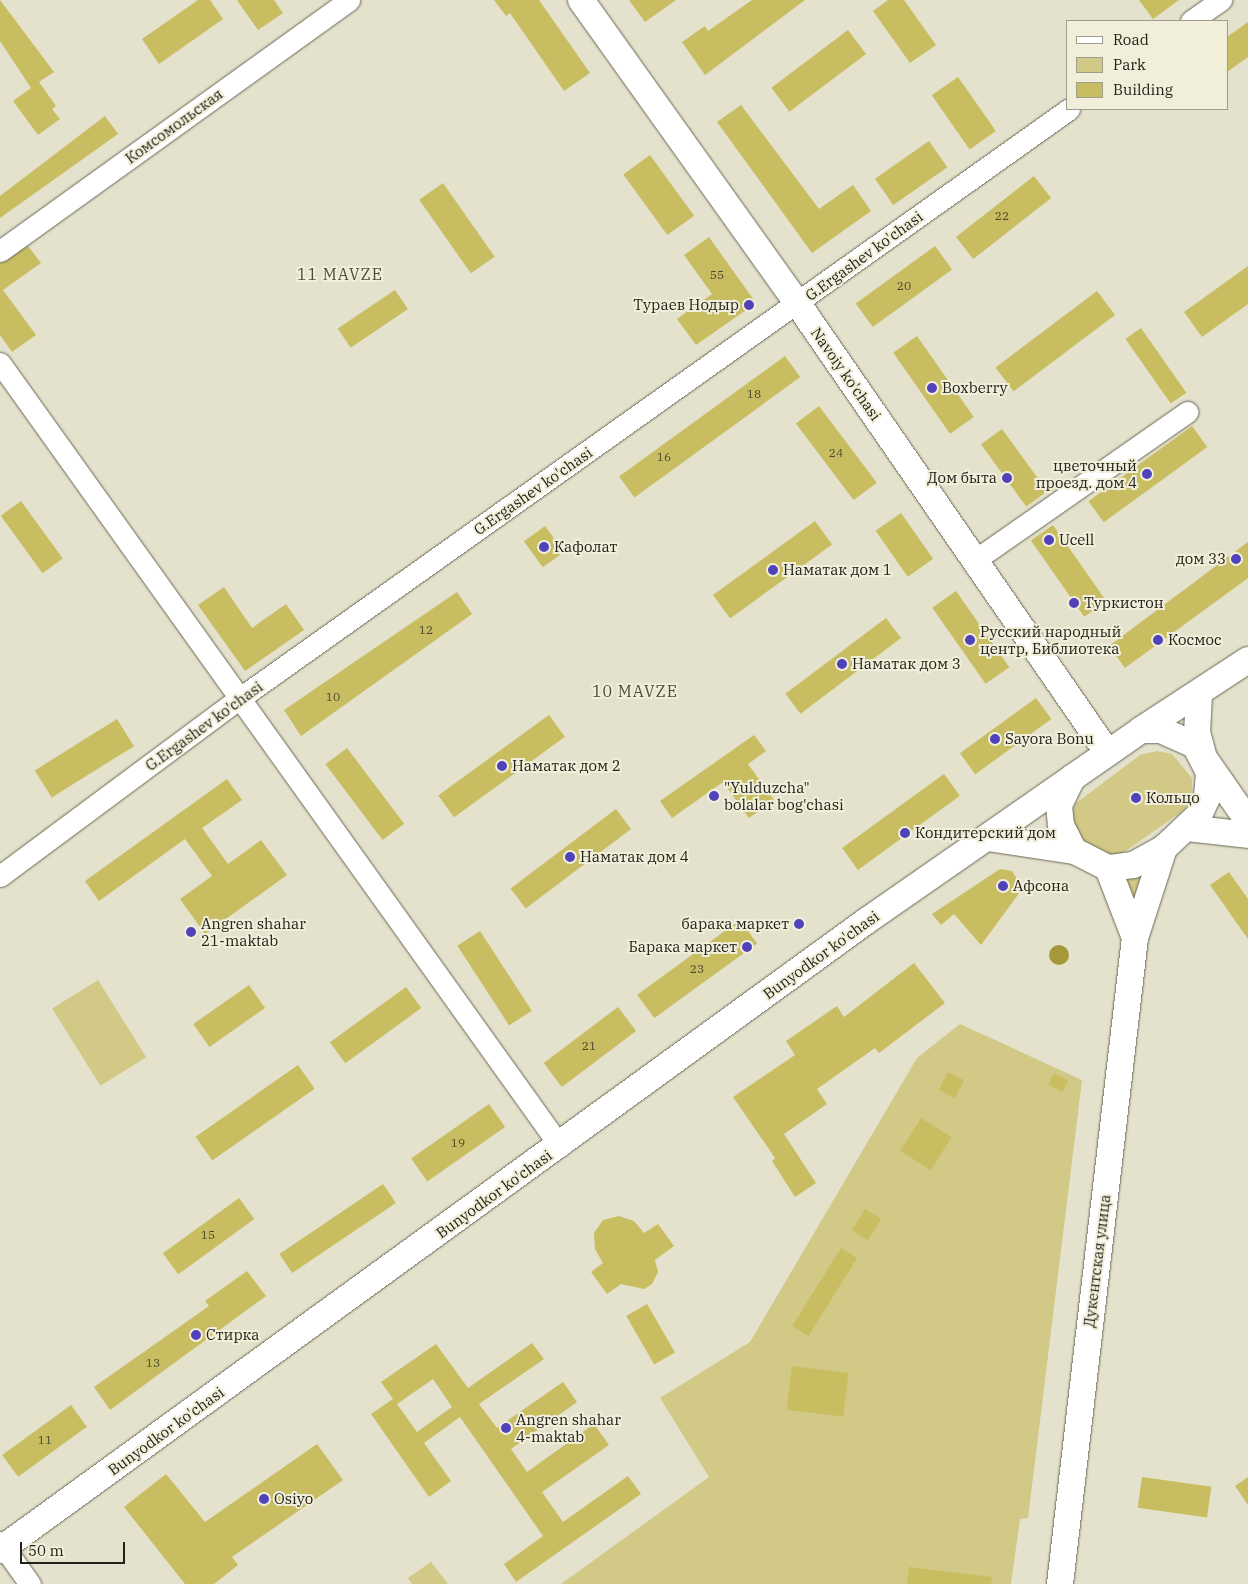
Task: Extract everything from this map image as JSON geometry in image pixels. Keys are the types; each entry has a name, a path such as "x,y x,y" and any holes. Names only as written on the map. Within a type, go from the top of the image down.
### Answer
{"main road":[{"name":"Navoiy ko'chasi","path":"580,0 798,304 1107,752"},
{"path":"1074,851 1061,825 1059,805 1072,778 1107,752 1199,695 1248,660"},
{"path":"989,838 1074,851 1108,868 1133,865 1164,848 1187,828 1207,798 1210,783 1197,732 1199,695"},
{"path":"1141,730 1183,737 1204,758 1248,821"},
{"name":"Bunyodkor ko'chasi","path":"1,1547 560,1146 864,922 989,838 1072,778"},
{"path":"1187,828 1248,836"},
{"name":"Дукентская улица","path":"1064,1584 1135,938 1164,848"},
{"path":"1108,868 1135,938"}],"street":[{"name":"Комсомольская","path":"0,251 349,0"},
{"path":"1192,20 1221,0"},
{"name":"G.Ergashev ko'chasi","path":"0,876 240,698 798,304 1068,110"},
{"path":"0,363 560,1146"},
{"path":"975,560 1187,412"},
{"path":"1,1547 30,1584"}],"green space":[{"path":"1157,751 1172,754 1192,778 1192,797 1184,810 1120,855 1099,856 1083,848 1071,820 1075,804 1140,755"},
{"path":"1148,874 1133,913 1121,877"},
{"path":"98,980 146,1057 100,1086 52,1009"},
{"path":"960,1024 1082,1080 1028,1518 1020,1519 1011,1584 561,1584 709,1477 660,1398 750,1342 917,1058"},
{"path":"431,1562 448,1584 412,1584 408,1578"}],"shaded area":[{"path":"1059,945 1066,948 1069,955 1066,962 1059,965 1052,962 1049,955 1052,948"}],"building":[{"path":"0,0 54,72 39,82 56,106 52,109 60,119 38,135 13,101 31,88 0,41"},
{"path":"198,0 210,0 223,19 159,64 142,39"},
{"path":"237,0 274,0 283,13 258,30"},
{"path":"494,0 539,0 590,73 564,91 510,13 506,16"},
{"path":"629,0 676,0 645,22"},
{"path":"752,0 805,0 705,75 682,42 705,26 708,31"},
{"path":"888,0 904,0 936,45 910,63 873,11"},
{"path":"1139,0 1179,0 1153,19"},
{"path":"1248,22 1248,57 1228,71 1228,36"},
{"path":"848,30 866,54 789,112 771,88"},
{"path":"958,77 996,131 970,149 932,95"},
{"path":"741,105 819,209 853,185 871,211 812,253 717,122"},
{"path":"105,116 118,134 0,218 0,196"},
{"path":"929,141 947,167 893,205 875,179"},
{"path":"650,155 694,216 667,235 623,174"},
{"path":"1034,176 1051,198 973,259 956,237"},
{"path":"443,183 495,257 471,273 419,200"},
{"path":"709,237 756,303 696,345 677,319 712,294 684,255"},
{"path":"28,246 41,263 3,290 36,335 12,352 0,335 0,263"},
{"path":"935,246 952,269 873,327 856,304"},
{"path":"1248,266 1248,304 1202,337 1184,312"},
{"path":"395,290 408,309 351,348 338,329"},
{"path":"1097,291 1115,315 1014,391 996,367"},
{"path":"1141,328 1186,393 1171,404 1125,339"},
{"path":"917,336 974,417 950,434 893,353"},
{"path":"785,356 800,377 634,498 619,476"},
{"path":"819,406 877,483 854,500 796,423"},
{"name":"цветочный проезд. дом 4","path":"1192,426 1207,447 1104,522 1088,501"},
{"path":"1002,429 1047,491 1026,507 981,444"},
{"path":"21,501 63,558 43,573 1,516"},
{"path":"901,513 933,559 908,577 876,531"},
{"name":"Наматак дом 1","path":"815,521 832,544 730,619 713,595"},
{"path":"1053,525 1106,601 1084,617 1031,540"},
{"name":"Кафолат","path":"545,526 564,552 543,567 524,541"},
{"path":"1248,542 1248,578 1125,668 1109,646"},
{"path":"224,587 252,628 286,604 304,630 245,671 198,605"},
{"path":"956,591 1009,667 986,684 932,608"},
{"path":"457,592 472,614 301,736 284,710"},
{"name":"Наматак дом 3","path":"886,618 901,638 800,714 785,694"},
{"path":"1036,698 1051,719 975,774 960,753"},
{"name":"Наматак дом 2","path":"549,715 565,737 454,817 438,796"},
{"path":"117,719 134,746 52,798 35,770"},
{"path":"754,735 766,751 748,764 774,800 749,818 723,782 672,818 660,801"},
{"path":"347,748 404,824 383,840 325,764"},
{"path":"944,774 960,796 858,870 842,848"},
{"path":"227,779 242,800 202,828 228,864 261,840 287,875 205,934 180,899 212,876 185,839 99,901 85,881"},
{"name":"Наматак дом 4","path":"616,809 631,829 526,908 511,888"},
{"path":"1000,869 1012,871 1023,888 981,945 954,914 941,925 932,914"},
{"path":"1229,872 1248,899 1248,939 1210,885"},
{"path":"740,920 757,943 654,1018 637,995"},
{"path":"480,931 532,1011 509,1025 457,946"},
{"path":"914,963 945,1003 879,1053 875,1048 817,1089 827,1104 784,1134 816,1183 795,1197 772,1161 775,1158 733,1097 795,1055 786,1041 837,1006 844,1017"},
{"path":"249,985 265,1008 209,1047 193,1024"},
{"path":"406,987 421,1008 345,1063 330,1042"},
{"path":"618,1007 636,1031 562,1087 544,1063"},
{"path":"298,1065 315,1089 212,1160 196,1137"},
{"path":"948,1072 964,1080 955,1098 939,1090"},
{"path":"1054,1073 1068,1080 1062,1092 1048,1085"},
{"path":"489,1104 505,1127 427,1181 411,1158"},
{"path":"921,1118 952,1137 931,1170 900,1151"},
{"path":"383,1184 396,1203 292,1273 279,1254"},
{"path":"239,1198 254,1219 178,1274 163,1253"},
{"path":"865,1209 881,1219 868,1240 852,1230"},
{"path":"619,1216 634,1221 644,1233 658,1224 674,1246 655,1260 658,1272 652,1284 644,1289 621,1284 607,1294 591,1272 603,1263 595,1249 594,1233 603,1220"},
{"path":"841,1248 857,1258 808,1336 792,1326"},
{"path":"247,1271 266,1296 110,1410 94,1387 209,1306 205,1301"},
{"path":"647,1304 675,1352 654,1364 626,1316"},
{"path":"532,1343 544,1359 479,1404 497,1428 563,1382 577,1402 511,1449 527,1472 594,1424 609,1445 542,1492 563,1522 628,1476 641,1494 516,1582 504,1564 543,1536 460,1417 424,1443 451,1481 429,1497 371,1414 393,1399 381,1382 436,1344 468,1388","holes":["433,1379 452,1407 417,1432 397,1404"]},
{"path":"792,1366 849,1373 843,1417 787,1410"},
{"path":"71,1405 87,1427 18,1477 2,1455"},
{"path":"317,1444 343,1480 232,1557 238,1565 214,1584 185,1584 124,1507 166,1474 205,1522"},
{"path":"1142,1477 1211,1487 1207,1517 1138,1508"},
{"path":"1248,1477 1248,1505 1235,1486"},
{"path":"909,1567 992,1577 991,1584 907,1584"}],"place":[{"name":"Тураев Нодыр","path":"749,305"},
{"name":"Boxberry","path":"932,388"},
{"name":"цветочный проезд. дом 4","path":"1147,474"},
{"name":"Дом быта","path":"1007,478"},
{"name":"Ucell","path":"1049,540"},
{"name":"Кафолат","path":"544,547"},
{"name":"дом 33","path":"1236,559"},
{"name":"Наматак дом 1","path":"773,570"},
{"name":"Туркистон","path":"1074,603"},
{"name":"Русский народный центр, Библиотека","path":"970,640"},
{"name":"Космос","path":"1158,640"},
{"name":"Наматак дом 3","path":"842,664"},
{"name":"Sayora Bonu","path":"995,739"},
{"name":"Наматак дом 2","path":"502,766"},
{"name":"\"Yulduzcha\" bolalar bog'chasi","path":"714,796"},
{"name":"Кольцо","path":"1136,798"},
{"name":"Кондитерский дом","path":"905,833"},
{"name":"Наматак дом 4","path":"570,857"},
{"name":"Афсона","path":"1003,886"},
{"name":"барака маркет","path":"799,924"},
{"name":"Angren shahar 21-maktab","path":"191,932"},
{"name":"Барака маркет","path":"747,947"},
{"name":"Стирка","path":"196,1335"},
{"name":"Angren shahar 4-maktab","path":"506,1428"},
{"name":"Osiyo","path":"264,1499"}],"district":[{"name":"11 MAVZE","path":"340,274"},
{"name":"10 MAVZE","path":"635,691"}]}
